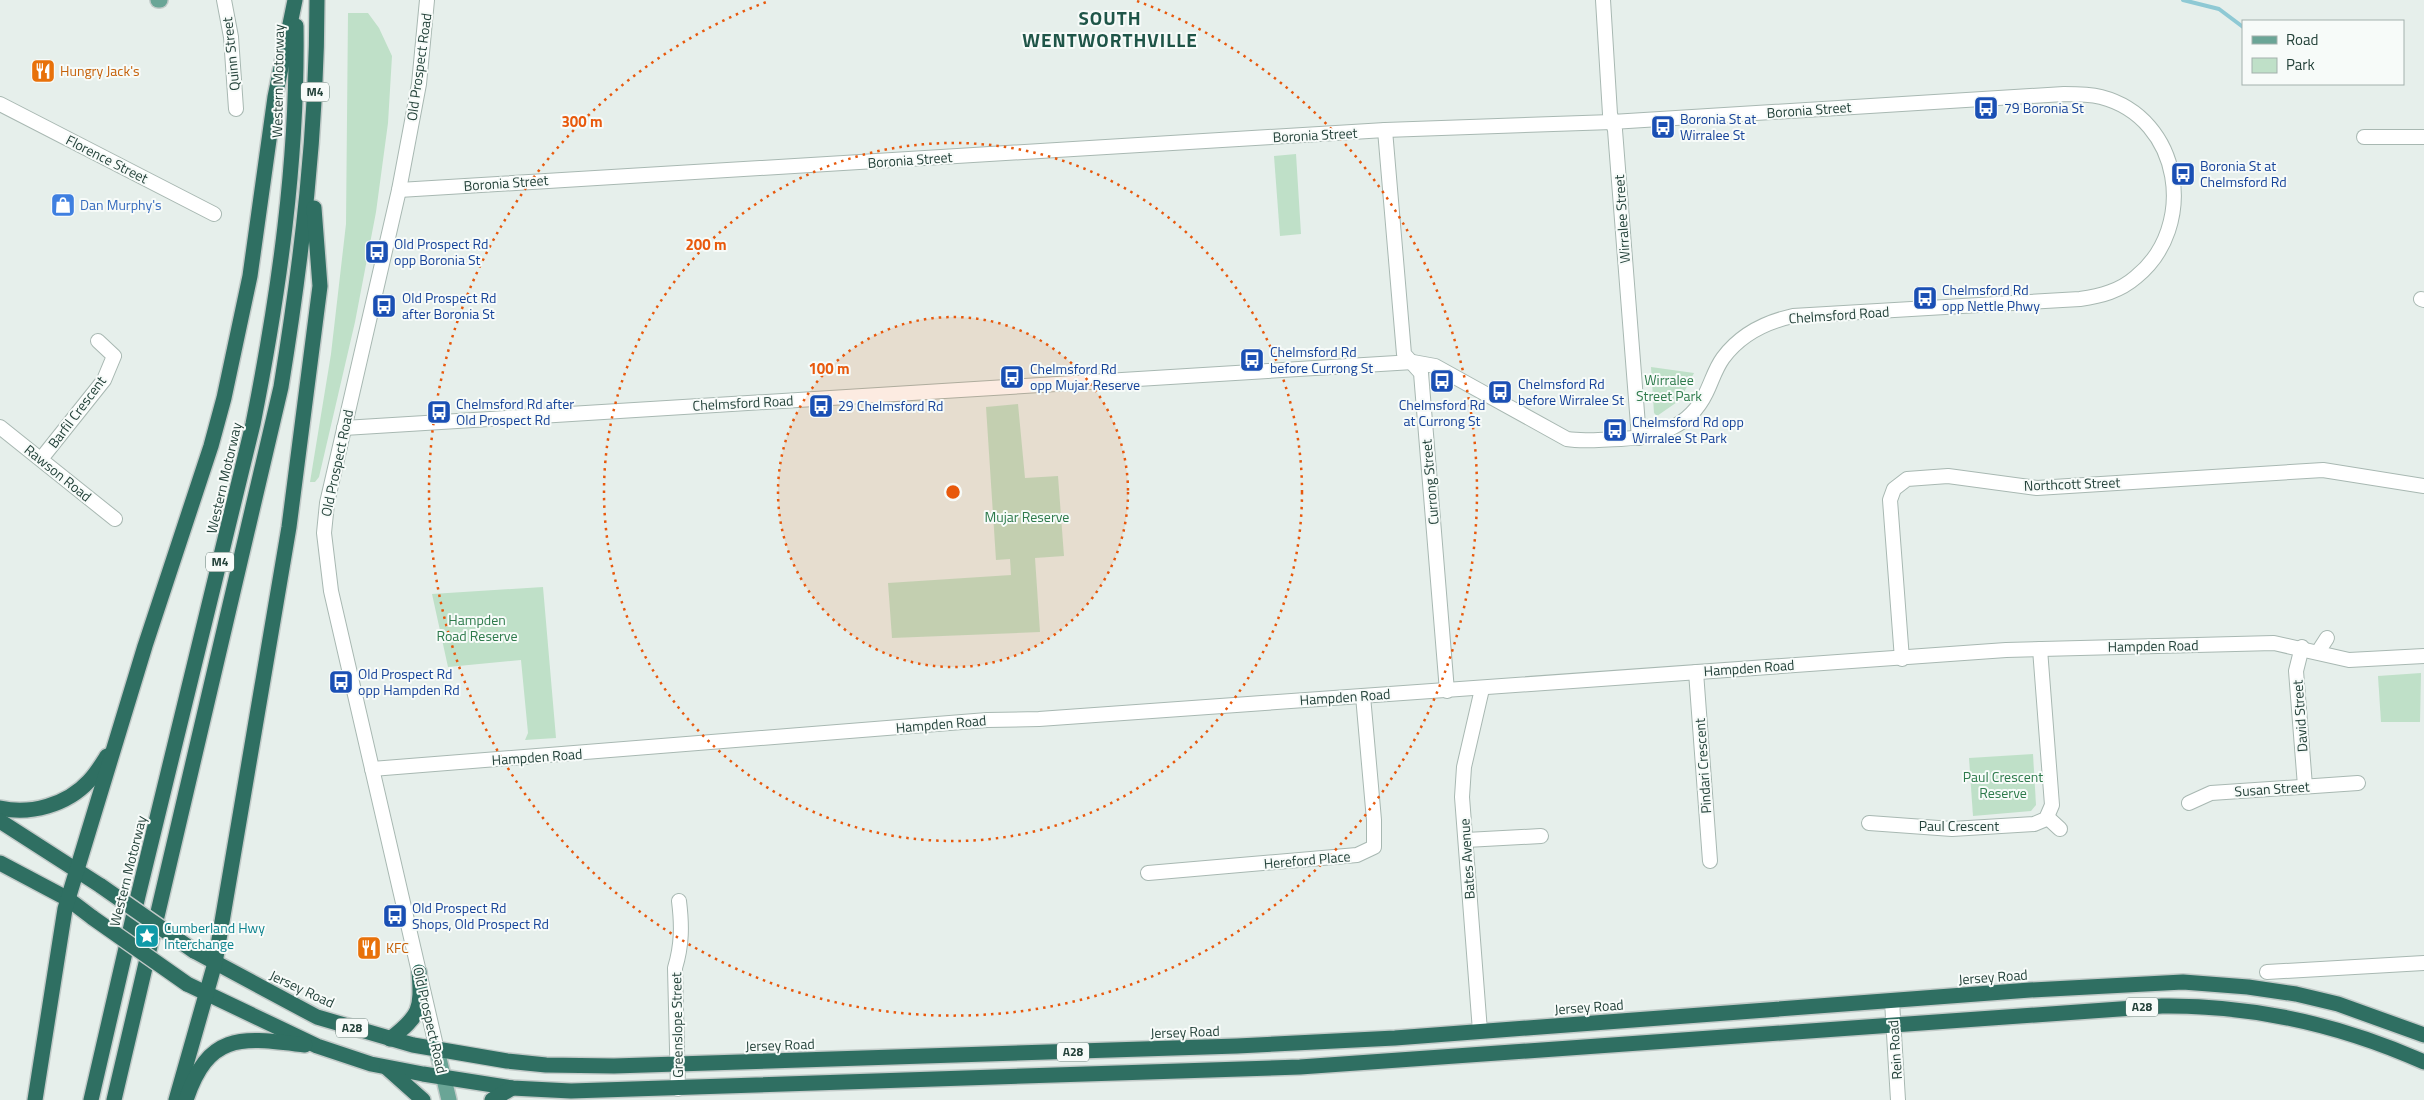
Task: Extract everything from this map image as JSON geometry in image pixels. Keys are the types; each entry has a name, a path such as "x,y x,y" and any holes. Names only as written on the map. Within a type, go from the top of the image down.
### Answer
{"highway":[{"path":"35,1100 68,899 128,705 144,646 208,455 224,398 250,276 275,97 295,0"},
{"name":"M4","path":"114,1100 270,440 295,301 311,169 317,0"},
{"name":"Western Motorway","path":"91,1100 143,877 245,461 263,373 279,281 288,195 297,74 293,16"},
{"path":"176,1100 208,994 215,963 290,527 318,317 320,286 311,169"},
{"path":"0,808 14,811 37,809 65,799 89,782 107,756 128,705"},
{"name":"Jersey Road","path":"0,821 101,886 194,951 318,1017 390,1039 437,1050 546,1064 677,1064 1237,1046 1480,1031 2143,983 2219,984 2296,994 2330,1002 2392,1022 2424,1035"},
{"name":"A28","path":"0,864 68,899 187,984 316,1046 386,1067 512,1088 571,1091 678,1089 1262,1070 2118,1008 2169,1006 2207,1008 2276,1016 2311,1023 2374,1042 2424,1062"},
{"path":"390,1039 410,1024 417,1015 421,995 419,972"},
{"path":"186,1100 198,1070 218,1049 231,1043 258,1040 316,1046"},
{"path":"386,1067 423,1100"},
{"path":"492,1100 512,1088"}],"main road":[{"name":"Old Prospect Road","path":"437,1050 449,1100"}],"street":[{"name":"Quinn Street","path":"224,0 232,37 236,109"},
{"name":"Old Prospect Road","path":"427,0 419,84 399,190 324,517 331,591 437,1050"},
{"name":"Wirralee Street","path":"1603,0 1610,114 1616,136 1639,438"},
{"name":"Boronia Street","path":"399,190 1385,130 1612,122 2083,94 2103,97 2121,105 2147,125 2161,143 2169,160 2175,192"},
{"name":"Florence Street","path":"0,104 214,214"},
{"name":"Currong Street","path":"1385,130 1404,354 1421,372 1447,692"},
{"path":"2364,137 2424,136"},
{"name":"Chelmsford Road","path":"344,428 1413,362 1435,366 1567,439 1639,438 1660,434 1682,423 1703,399 1718,366 1730,350 1756,329 1777,320 1793,316 2080,299 2118,289 2144,271 2160,248 2171,224 2175,192"},
{"name":"Barfil Crescent","path":"41,459 104,380 114,356 98,341"},
{"name":"Rawson Road","path":"0,427 115,519"},
{"name":"Northcott Street","path":"1902,659 1890,500 1894,489 1907,479 1953,476 2036,488 2324,470 2424,486"},
{"path":"2318,652 2327,638"},
{"name":"Hampden Road","path":"372,768 987,720 1047,718 1447,692 1696,672 2040,649 2270,642 2302,647 2361,661 2424,656"},
{"name":"David Street","path":"2302,647 2296,667 2305,786"},
{"path":"2040,649 2052,805 2047,817 2060,829"},
{"name":"Pindari Crescent","path":"1696,672 1710,861"},
{"name":"Bates Avenue","path":"1480,1031 1462,796 1464,768 1482,689"},
{"name":"Hereford Place","path":"1148,873 1357,855 1374,847 1374,820 1363,696"},
{"name":"Susan Street","path":"2189,803 2211,793 2358,783"},
{"name":"Paul Crescent","path":"1869,823 1952,829 2034,824 2047,817"},
{"path":"1466,840 1541,836"},
{"name":"Greenslope Street","path":"678,1089 676,968 680,951 682,926 679,901"},
{"path":"2267,972 2424,963"},
{"name":"Rein Road","path":"1892,1001 1898,1100"}],"green space":[{"path":"348,13 368,13 379,28 392,56 388,123 376,212 355,322 319,477 315,482 310,482 331,354 346,224"},
{"path":"1296,154 1301,234 1280,236 1274,156"},
{"name":"Wirralee Street Park","path":"1651,367 1694,373 1680,400 1657,416 1654,413"},
{"name":"Mujar Reserve","path":"1018,404 1025,478 1058,476 1064,556 1035,558 1040,632 892,638 888,583 1011,575 1010,559 996,560 986,407"},
{"name":"Hampden Road Reserve","path":"543,587 556,738 525,740 528,733 521,660 448,667 432,594"},
{"path":"2421,673 2420,722 2381,722 2378,676"},
{"name":"Paul Crescent Reserve","path":"2033,754 2036,805 2031,811 1973,816 1969,758"}],"waterway":[{"path":"2183,0 2219,9 2242,26"}],"place":[{"name":"Hungry Jack's","path":"43,71"},
{"name":"79 Boronia St","path":"1986,108"},
{"name":"Boronia St at Wirralee St","path":"1663,127"},
{"name":"Boronia St at Chelmsford Rd","path":"2183,174"},
{"name":"Dan Murphy's","path":"63,205"},
{"name":"Old Prospect Rd opp Boronia St","path":"377,252"},
{"name":"Chelmsford Rd opp Nettle Phwy","path":"1925,298"},
{"name":"Old Prospect Rd after Boronia St","path":"384,306"},
{"name":"Chelmsford Rd before Currong St","path":"1252,360"},
{"name":"Chelmsford Rd opp Mujar Reserve","path":"1012,377"},
{"name":"Chelmsford Rd at Currong St","path":"1442,381"},
{"name":"Chelmsford Rd before Wirralee St","path":"1500,392"},
{"name":"29 Chelmsford Rd","path":"821,406"},
{"name":"Chelmsford Rd after Old Prospect Rd","path":"439,412"},
{"name":"Chelmsford Rd opp Wirralee St Park","path":"1615,430"},
{"name":"Old Prospect Rd opp Hampden Rd","path":"341,682"},
{"name":"Old Prospect Rd Shops, Old Prospect Rd","path":"395,916"},
{"name":"Cumberland Hwy Interchange","path":"147,936"},
{"name":"KFC","path":"369,948"}],"district":[{"name":"SOUTH WENTWORTHVILLE","path":"1110,29"}]}
